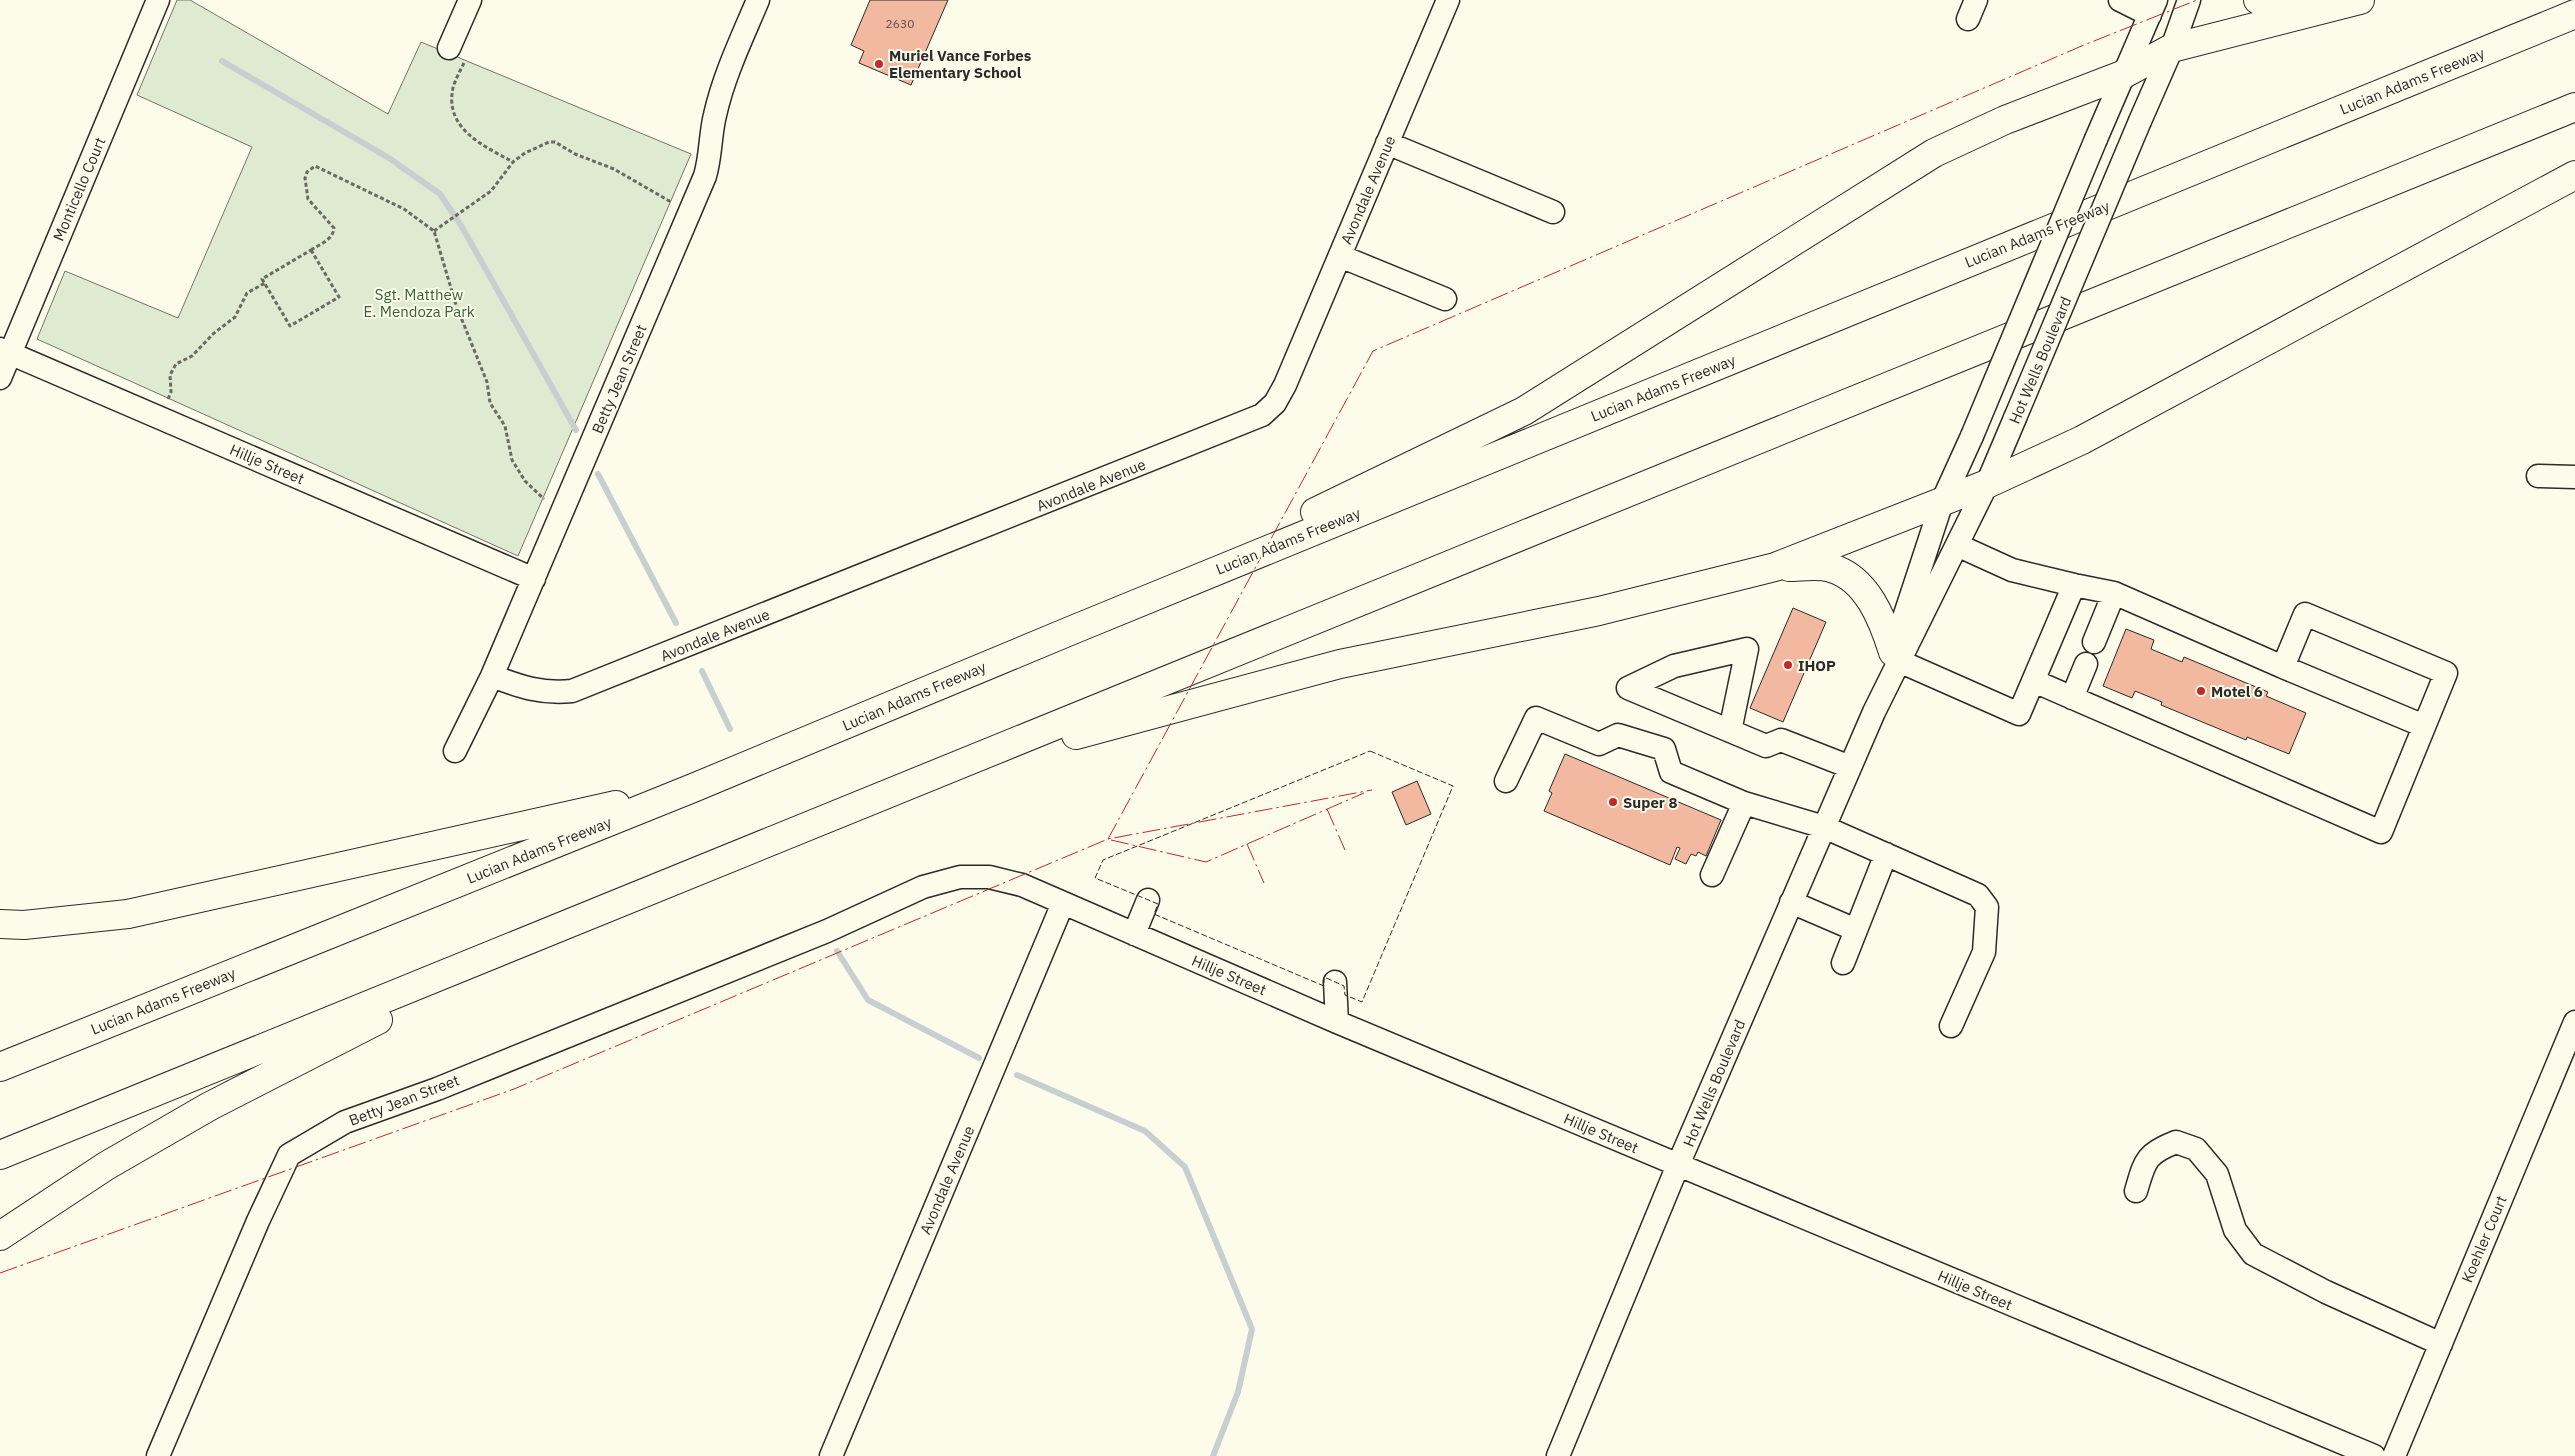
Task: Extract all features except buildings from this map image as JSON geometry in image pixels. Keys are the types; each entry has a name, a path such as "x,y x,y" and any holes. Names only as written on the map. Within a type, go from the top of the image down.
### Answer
{"highway":[{"path":"2258,0 2271,7 2334,7"},
{"path":"1070,631 1524,411 1934,153 2005,120 2122,75 2172,48 2360,0"},
{"name":"Lucian Adams Freeway","path":"0,1067 693,788 1070,631 2575,14"},
{"path":"0,1155 2575,108"},
{"path":"940,774 1136,718 1340,664 1599,611 1775,567 1987,484 2082,440 2575,175"},
{"path":"1775,567 1831,567 1855,580 1882,620 1896,656"},
{"path":"0,924 24,925 128,914 693,788"},
{"path":"0,1236 106,1166 210,1106 331,1042 623,901"}],"street":[{"name":"Monticello Court","path":"0,378 5,351 158,0"},
{"path":"449,48 470,0"},
{"name":"Betty Jean Street","path":"455,751 492,676 689,213 710,160 714,117 725,78 758,0"},
{"name":"Avondale Avenue","path":"492,676 522,687 549,693 572,691 1249,422 1262,415 1275,402 1286,385 1448,0"},
{"path":"2120,0 2153,7"},
{"name":"Hot Wells Boulevard","path":"1896,656 1957,545 1987,484 2172,48 2189,0"},
{"name":"Hot Wells Boulevard","path":"1558,1456 1678,1166 1874,712 1896,656 1942,502 1972,436 2122,75 2153,7"},
{"path":"1388,143 1553,212"},
{"path":"1340,256 1445,299"},
{"name":"Hillje Street","path":"5,351 534,578"},
{"path":"2538,476 2575,477"},
{"path":"1957,545 2012,570 2114,593 2424,726"},
{"path":"1896,656 2019,714 2074,585"},
{"path":"2094,642 2114,593"},
{"path":"2034,681 2381,832 2446,673 2305,614 2283,667"},
{"path":"1730,731 1747,649 1674,666 1628,688 1656,700 1730,731 1766,746 1781,740 1850,767"},
{"path":"2072,698 2086,664"},
{"path":"1506,781 1536,718 1599,744 1618,735 1664,749 1671,772 1744,803 1824,827 1978,895 1987,907 1984,952 1951,1026"},
{"path":"1712,875 1744,803"},
{"path":"1843,963 1886,854"},
{"name":"Hillje Street","path":"827,931 924,887 960,877 989,877 1022,884 1337,1022 2374,1456"},
{"path":"1134,934 1148,900"},
{"path":"1792,902 1856,930"},
{"name":"Avondale Avenue","path":"831,1456 1063,903"},
{"name":"Betty Jean Street","path":"158,1456 288,1155 345,1122 438,1089 827,931"},
{"path":"1335,982 1337,1022"},
{"name":"Koehler Court","path":"2394,1456 2575,1022"},
{"path":"2136,1191 2146,1159 2156,1150 2176,1142 2196,1149 2217,1174 2235,1230 2253,1254 2326,1292 2441,1344"}],"path":[{"path":"449,48 467,56 453,87 453,114 462,128 478,142 514,162"},
{"path":"434,231 471,207 491,191 514,162 525,153 548,142 555,142 574,154 614,169 689,213"},
{"path":"311,250 339,297 290,326 262,279 331,238 334,233 330,223 308,199 306,193 307,172 315,166 404,209 434,231 456,305 488,382 490,403 505,426 512,460 525,481 561,515"},
{"path":"161,418 171,392 172,369 176,364 192,356 212,334 235,317 247,292 264,283"}],"green space":[{"name":"Sgt. Matthew E. Mendoza Park","path":"177,0 190,0 388,114 421,42 691,154 518,556 37,339 65,271 178,318 252,147 137,95"}],"waterway":[{"path":"222,61 389,158 440,194 462,227 576,430"},
{"path":"598,474 676,623"},
{"path":"702,671 730,729"},
{"path":"837,951 868,1000 979,1058"},
{"path":"1017,1075 1145,1131 1185,1167 1252,1329 1238,1392 1213,1456"}],"fence":[{"path":"1370,751 1453,786 1362,1002 1345,995 1344,986 1324,977 1324,986 1154,914 1158,904 1095,878 1103,860 1370,751"}],"power":[{"path":"1108,839 1373,351 2084,45 2197,0"},
{"path":"0,1273 514,1089 1108,839 1372,790"},
{"path":"1111,840 1206,862 1364,793"},
{"path":"1327,809 1345,850"},
{"path":"1247,844 1264,883"}],"place":[{"name":"Muriel Vance Forbes Elementary School","path":"879,64"},
{"name":"IHOP","path":"1788,665"},
{"name":"Motel 6","path":"2201,691"},
{"name":"Super 8","path":"1613,802"}]}
